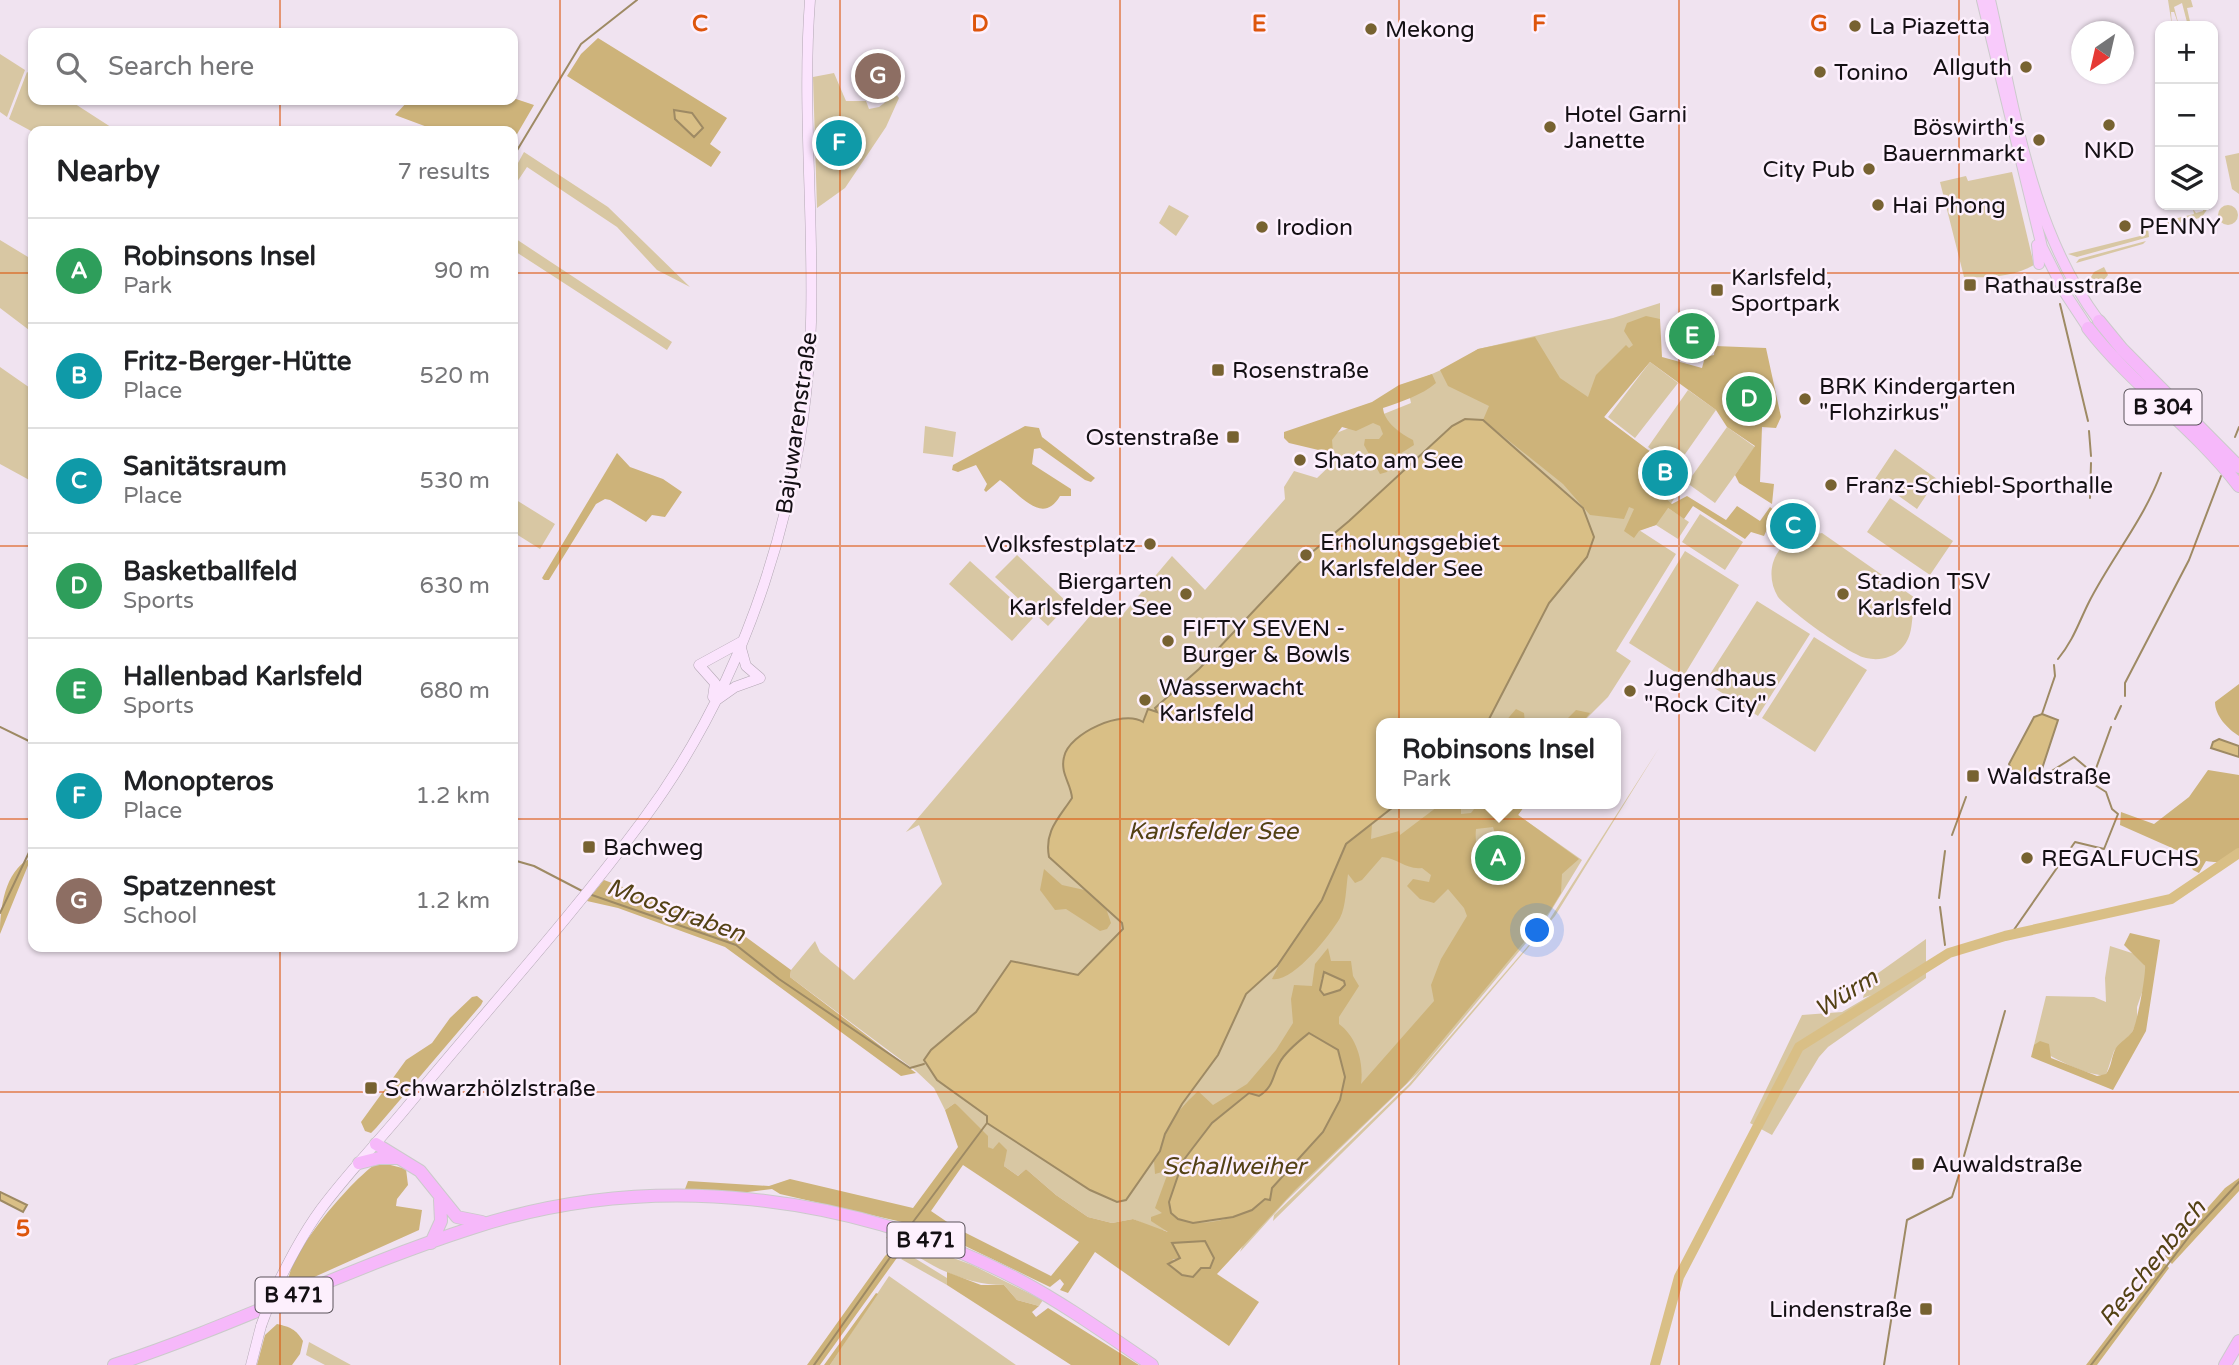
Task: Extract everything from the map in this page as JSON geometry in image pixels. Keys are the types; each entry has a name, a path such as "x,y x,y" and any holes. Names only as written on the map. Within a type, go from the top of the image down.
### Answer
{"highway":[{"name":"B 304","path":"2094,324 2239,467"},
{"name":"B 304","path":"2094,324 2113,357 2207,448 2239,486"},
{"path":"376,1144 419,1171 457,1217 490,1222"},
{"path":"359,1163 379,1158 398,1158"},
{"name":"B 471","path":"114,1365 490,1222 578,1203 663,1196 746,1199 821,1209 909,1233 972,1258 1049,1298 1152,1365"},
{"path":"430,1243 441,1221 440,1199"},
{"path":"2225,1365 2239,1341"},
{"path":"149,1365 159,1350"}],"main road":[{"name":"Bajuwarenstraße","path":"251,1365 261,1326 274,1292 321,1210 581,899 645,818 688,751 741,642 781,528 807,380 811,322 807,75 810,0"},
{"name":"B 304","path":"1982,0 1995,40 2036,228 2056,276 2094,324"},
{"name":"B 304","path":"1990,0 1995,40"},
{"name":"B 304","path":"2023,161 2068,273 2094,324"},
{"path":"2036,228 2039,264"},
{"path":"741,642 741,656 746,666 760,678 735,687 711,708 715,683 699,665 741,642"}],"shaded area":[{"path":"2168,0 2191,0 2193,7 2187,8 2190,21 2187,21 2182,3 2174,7 2178,21 2174,12 2171,12 2171,21"},
{"path":"598,38 727,118 710,144 721,152 711,167 567,76 581,54"},
{"path":"0,54 25,70 7,117 0,112"},
{"path":"27,72 28,105 77,105 109,126 28,126 28,129 9,119"},
{"path":"834,73 846,101 866,101 869,109 879,107 896,94 899,98 886,127 845,188 817,208 813,77"},
{"path":"518,100 534,105 518,132 518,126 425,126 395,115 404,105 518,105"},
{"path":"524,152 608,207 690,287 657,270 617,227 527,167 518,180 518,163"},
{"path":"2239,153 2239,194 2232,189 2225,156"},
{"path":"2012,172 2034,265 2009,274 1964,277 1940,182 1966,176 1968,181"},
{"path":"1169,205 1189,216 1176,236 1159,223"},
{"path":"2228,205 2235,208 2238,215 2235,222 2228,225 2221,222 2218,215 2221,208"},
{"path":"2193,210 2196,213 2207,210 2202,217 2168,228 2166,221 2194,214"},
{"path":"2148,228 2149,237 2077,257 2068,254 2144,235 2144,229"},
{"path":"0,240 28,257 28,329 0,308"},
{"path":"518,240 672,342 667,350 518,253"},
{"path":"2146,241 2143,244 2076,263 2079,259"},
{"path":"2104,267 2108,275 2095,291 2088,282 2094,272"},
{"path":"1660,303 1660,344 1604,417 1660,459 1653,471 1666,481 1673,473 1686,481 1668,508 1689,522 1678,539 1656,525 1639,530 1676,554 1616,651 1631,661 1608,697 1587,718 1376,718 1376,809 1522,809 1518,815 1582,860 1546,919 1418,1073 1286,1201 1240,1252 1243,1245 1156,1229 1133,1219 1112,1223 1088,1217 1056,1195 1026,1169 1018,1176 1004,1166 1005,1158 988,1147 955,1103 945,1110 934,1088 916,1071 790,977 791,970 815,941 820,952 854,980 942,884 919,825 906,832 1101,603 1119,619 1172,556 1205,590 1285,499 1284,487 1294,471 1317,478 1338,458 1324,438 1411,403 1407,385 1459,362 1478,349 1613,318"},
{"path":"1646,316 1660,319 1662,357 1702,368 1705,357 1714,355 1715,346 1766,348 1781,417 1776,428 1762,427 1760,482 1774,484 1772,504 1739,483 1735,475 1755,446 1727,427 1716,410 1650,362 1604,417 1660,459 1653,471 1666,481 1673,473 1679,481 1665,498 1672,504 1687,496 1726,520 1737,506 1760,521 1770,507 1775,511 1764,536 1751,532 1745,539 1693,506 1684,519 1668,508 1656,525 1639,531 1634,538 1624,531 1634,509 1629,507 1624,519 1590,515 1563,484 1483,420 1489,406 1448,386 1440,370 1478,349 1535,337 1560,378 1588,397 1596,375 1626,345 1629,348 1633,345 1624,331 1627,323"},
{"path":"1650,362 1678,383 1635,438 1608,417"},
{"path":"0,367 28,387 28,479 0,464"},
{"path":"1432,374 1436,383 1411,398 1383,408 1390,423 1413,440 1414,445 1395,457 1387,472 1380,474 1364,445 1365,439 1379,439 1383,434 1380,426 1373,423 1356,431 1342,427 1332,440 1331,453 1289,443 1284,438 1284,432 1372,402 1399,385"},
{"path":"1688,390 1716,410 1676,467 1648,447"},
{"path":"925,426 956,432 953,457 923,453"},
{"path":"1025,426 1039,428 1042,437 1095,478 1091,482 1085,480 1040,448 1034,449 1032,464 1071,489 1071,496 1060,496 1053,505 1038,508 1030,505 1000,480 986,492 984,490 987,484 976,465 958,472 952,470 953,465"},
{"path":"1727,427 1755,447 1715,503 1687,483"},
{"path":"1895,449 1937,479 1917,509 1875,479"},
{"path":"617,453 630,467 663,479 682,492 665,517 652,515 646,522 610,500 605,499 596,504 549,580 544,580 542,578"},
{"path":"1890,498 1953,541 1930,575 1867,532"},
{"path":"518,501 555,524 540,549 518,535"},
{"path":"1700,514 1743,542 1725,570 1682,542"},
{"name":"Stadion TSV Karlsfeld","path":"1822,533 1918,600 1909,637 1894,655 1876,659 1858,655 1820,632 1778,597 1772,579 1777,553 1791,540 1803,535"},
{"path":"1685,551 1739,585 1683,677 1629,643"},
{"path":"1017,555 1069,604 1048,626 995,577"},
{"path":"970,561 1033,618 1012,641 949,584"},
{"path":"1757,601 1810,634 1758,716 1705,682"},
{"path":"1814,637 1867,670 1815,752 1762,718"},
{"path":"2239,684 2239,736 2223,722 2215,702"},
{"path":"1516,709 1524,713 1524,718 1508,718"},
{"path":"1576,710 1590,713 1586,718 1568,718"},
{"path":"1659,748 1555,916 1411,1085 1273,1221 1274,1215 1409,1084 1546,925"},
{"path":"2208,770 2239,775 2239,849 2227,859 2220,862 2206,861 2199,873 2193,870 2181,852 2120,825 2121,812 2154,824 2189,797"},
{"path":"1434,809 1461,809 1461,814 1471,813 1474,809 1522,809 1518,815 1579,859 1562,874 1561,893 1550,911 1406,1084 1296,1189 1217,1274 1259,1302 1229,1346 1095,1252 1068,1293 1060,1290 1064,1284 1060,1279 1050,1287 928,1228 780,1194 772,1189 740,1193 685,1189 688,1181 769,1186 790,1179 913,1208 958,1147 945,1110 955,1103 988,1136 988,1147 993,1149 999,1142 1007,1150 1004,1166 1018,1176 1026,1169 1056,1195 1088,1217 1112,1223 1133,1219 1168,1232 1151,1221 1151,1217 1162,1213 1155,1208 1169,1170 1155,1174 1154,1161 1171,1123 1198,1091 1213,1105 1247,1084 1276,1050 1293,1023 1291,999 1294,985 1312,986 1315,964 1328,948 1331,961 1351,961 1353,976 1359,986 1339,1017 1339,1024 1355,1043 1358,1051 1361,1084 1434,1001 1431,985 1441,959 1467,916 1464,908 1448,889 1434,903 1420,899 1407,886 1413,879 1429,882 1431,875 1422,868 1382,857 1362,880 1355,883 1348,874 1344,908 1335,926 1300,966 1290,974 1272,979 1284,955 1322,900 1346,844 1372,824 1371,839 1399,831 1400,835","holes":["1493,827 1498,843 1512,850 1521,866 1511,881 1491,882 1479,857 1476,829","1321,978 1345,985 1340,990 1324,995","1309,1033 1325,1044 1345,1077 1340,1100 1323,1132 1272,1188 1270,1200 1265,1199 1232,1217 1205,1223 1181,1219 1171,1213 1180,1173 1196,1144 1249,1093 1259,1096 1267,1090 1295,1048","963,1165 1079,1242 1051,1276 956,1228 931,1211","1204,1241 1214,1258 1201,1267 1172,1260 1180,1258 1173,1243"]},
{"path":"28,860 0,934 1,913 9,881"},
{"path":"1044,869 1062,885 1089,891 1106,908 1111,923 1107,929 1100,931 1066,909 1055,910 1040,890"},
{"path":"604,880 735,929 791,970 790,977 916,1073 901,1076 725,947 618,908 587,901"},
{"path":"2130,933 2160,940 2146,1031 2113,1090 2031,1057 2034,1045 2040,1041 2049,1044 2051,1058 2097,1076 2106,1074 2116,1048 2134,1028 2143,989 2145,966 2124,945"},
{"path":"1926,939 1926,978 1828,1047 1819,1057 1772,1135 1750,1123 1802,1015 1842,1012 1871,995 1863,998 1867,981"},
{"path":"2110,946 2138,955 2145,966 2146,981 2137,1007 2137,1022 2131,1034 2114,1051 2106,1075 2098,1075 2068,1065 2034,1045 2046,996 2094,997 2106,1002 2105,978"},
{"path":"477,996 483,1001 481,1005 376,1128 371,1133 365,1131 361,1122 406,1060 432,1043 450,1018 472,997"},
{"path":"379,1162 406,1169 408,1185 397,1199 396,1206 422,1210 419,1230 292,1287 288,1285 290,1272 298,1256 323,1218 354,1183"},
{"path":"2239,1178 2239,1191 2172,1264 2165,1256 2225,1188"},
{"path":"889,1234 972,1265 1043,1300 1039,1306 1017,1300 1004,1285 971,1281 950,1274 886,1238"},
{"path":"896,1245 900,1248 899,1255 820,1365 807,1365 885,1256"},
{"path":"908,1254 947,1278 947,1285 901,1259"},
{"path":"2162,1260 2169,1268 2097,1365 2086,1365 2147,1285"},
{"path":"947,1272 981,1285 1004,1285 1017,1300 1039,1306 1032,1312 1036,1317 1048,1308 1139,1365 1071,1365 947,1285"},
{"path":"889,1276 1016,1365 830,1365"},
{"path":"876,1293 878,1294 830,1365 824,1365"},
{"path":"277,1324 298,1334 303,1341 300,1354 292,1365 257,1365 265,1335"},
{"path":"309,1342 351,1365 325,1365 306,1355"}],"water":[{"path":"674,110 692,113 703,128 694,137 675,119"},
{"name":"Karlsfelder See","path":"1465,419 1483,420 1583,508 1594,537 1587,557 1549,603 1490,718 1376,718 1376,809 1391,809 1346,844 1322,900 1277,966 1246,994 1218,1055 1182,1104 1165,1134 1160,1151 1126,1200 1117,1202 1090,1190 987,1123 987,1116 937,1080 924,1060 931,1050 976,1012 1011,961 1078,975 1123,929 1122,923 1049,857 1051,832 1072,798 1063,768 1068,748 1086,732 1098,726 1123,719 1143,722 1148,709 1157,712 1155,708 1199,669 1298,564 1452,426"},
{"path":"2042,714 2058,720 2037,784 2016,776 2009,764 2034,717"},
{"path":"2219,739 2239,746 2239,757 2211,748 2213,742"},
{"path":"1324,972 1344,981 1345,985 1340,990 1324,995 1320,990"},
{"name":"Schallweiher","path":"1309,1033 1338,1050 1345,1077 1340,1100 1323,1132 1272,1188 1270,1200 1265,1199 1252,1210 1233,1217 1193,1223 1178,1219 1171,1213 1169,1202 1183,1161 1212,1123 1249,1093 1259,1096 1264,1093 1283,1058"},
{"path":"0,1192 27,1205 23,1212 0,1200"},
{"path":"1205,1241 1214,1258 1210,1268 1201,1268 1193,1277 1182,1275 1168,1264 1180,1258 1172,1243"}],"waterway":[{"path":"518,149 581,44 637,0"},
{"path":"2060,304 2088,421"},
{"path":"2235,437 2239,427"},
{"path":"2089,431 2091,456"},
{"path":"2090,498 2091,463"},
{"path":"2058,659 2145,507 2161,473"},
{"path":"2125,696 2125,683 2189,560 2221,476"},
{"path":"2042,714 2055,676 2054,665"},
{"path":"2115,719 2121,706"},
{"name":"Moosgraben","path":"0,727 28,741"},
{"path":"2011,934 2075,842 2104,849 2118,814 2112,809 2106,792 2095,785 2094,774 2111,727"},
{"path":"2039,779 2074,757 2093,773"},
{"path":"1952,835 1966,797"},
{"path":"1939,898 1945,851"},
{"name":"Würm","path":"1655,1365 1679,1277 1799,1047 1949,953 2005,936 2171,899 2239,853"},
{"path":"0,913 28,854"},
{"name":"Moosgraben","path":"518,861 534,866 584,892"},
{"name":"Moosgraben","path":"589,894 736,945 779,979 910,1068 924,1064"},
{"path":"1940,907 1945,945"},
{"path":"1964,1156 2005,1011"},
{"path":"913,1222 987,1123"},
{"path":"1884,1365 1907,1220 1952,1197 1962,1165"},
{"name":"Reschenbach","path":"2091,1365 2191,1234 2239,1182"},
{"path":"814,1365 896,1249"}],"place":[{"name":"La Piazetta","path":"1855,26"},
{"name":"Mekong","path":"1371,29"},
{"name":"Allguth","path":"2026,67"},
{"name":"Tonino","path":"1820,72"},
{"name":"Spatzennest","path":"878,76"},
{"name":"NKD","path":"2109,125"},
{"name":"Hotel Garni Janette","path":"1550,127"},
{"name":"Böswirth's Bauernmarkt","path":"2039,140"},
{"name":"Monopteros","path":"839,143"},
{"name":"City Pub","path":"1869,169"},
{"name":"Hai Phong","path":"1878,205"},
{"name":"PENNY","path":"2125,226"},
{"name":"Irodion","path":"1262,227"},
{"name":"Rathausstraße","path":"1970,285"},
{"name":"Karlsfeld, Sportpark","path":"1717,290"},
{"name":"Hallenbad Karlsfeld","path":"1692,336"},
{"name":"Rosenstraße","path":"1218,370"},
{"name":"Basketballfeld","path":"1749,399"},
{"name":"BRK Kindergarten \"Flohzirkus\"","path":"1805,399"},
{"name":"Ostenstraße","path":"1233,437"},
{"name":"Shato am See","path":"1300,460"},
{"name":"Fritz-Berger-Hütte","path":"1665,473"},
{"name":"Franz-Schiebl-Sporthalle","path":"1831,485"},
{"name":"Sanitätsraum","path":"1793,526"},
{"name":"Volksfestplatz","path":"1150,544"},
{"name":"Erholungsgebiet Karlsfelder See","path":"1306,555"},
{"name":"Biergarten Karlsfelder See","path":"1186,594"},
{"name":"Stadion TSV Karlsfeld","path":"1843,594"},
{"name":"FIFTY SEVEN - Burger & Bowls","path":"1168,641"},
{"name":"Jugendhaus \"Rock City\"","path":"1630,691"},
{"name":"Wasserwacht Karlsfeld","path":"1145,700"},
{"name":"Waldstraße","path":"1973,776"},
{"name":"Bachweg","path":"589,847"},
{"name":"Robinsons Insel","path":"1498,858"},
{"name":"REGALFUCHS","path":"2027,858"},
{"name":"Schwarzhölzlstraße","path":"371,1088"},
{"name":"Auwaldstraße","path":"1918,1164"},
{"name":"Lindenstraße","path":"1926,1309"}]}
